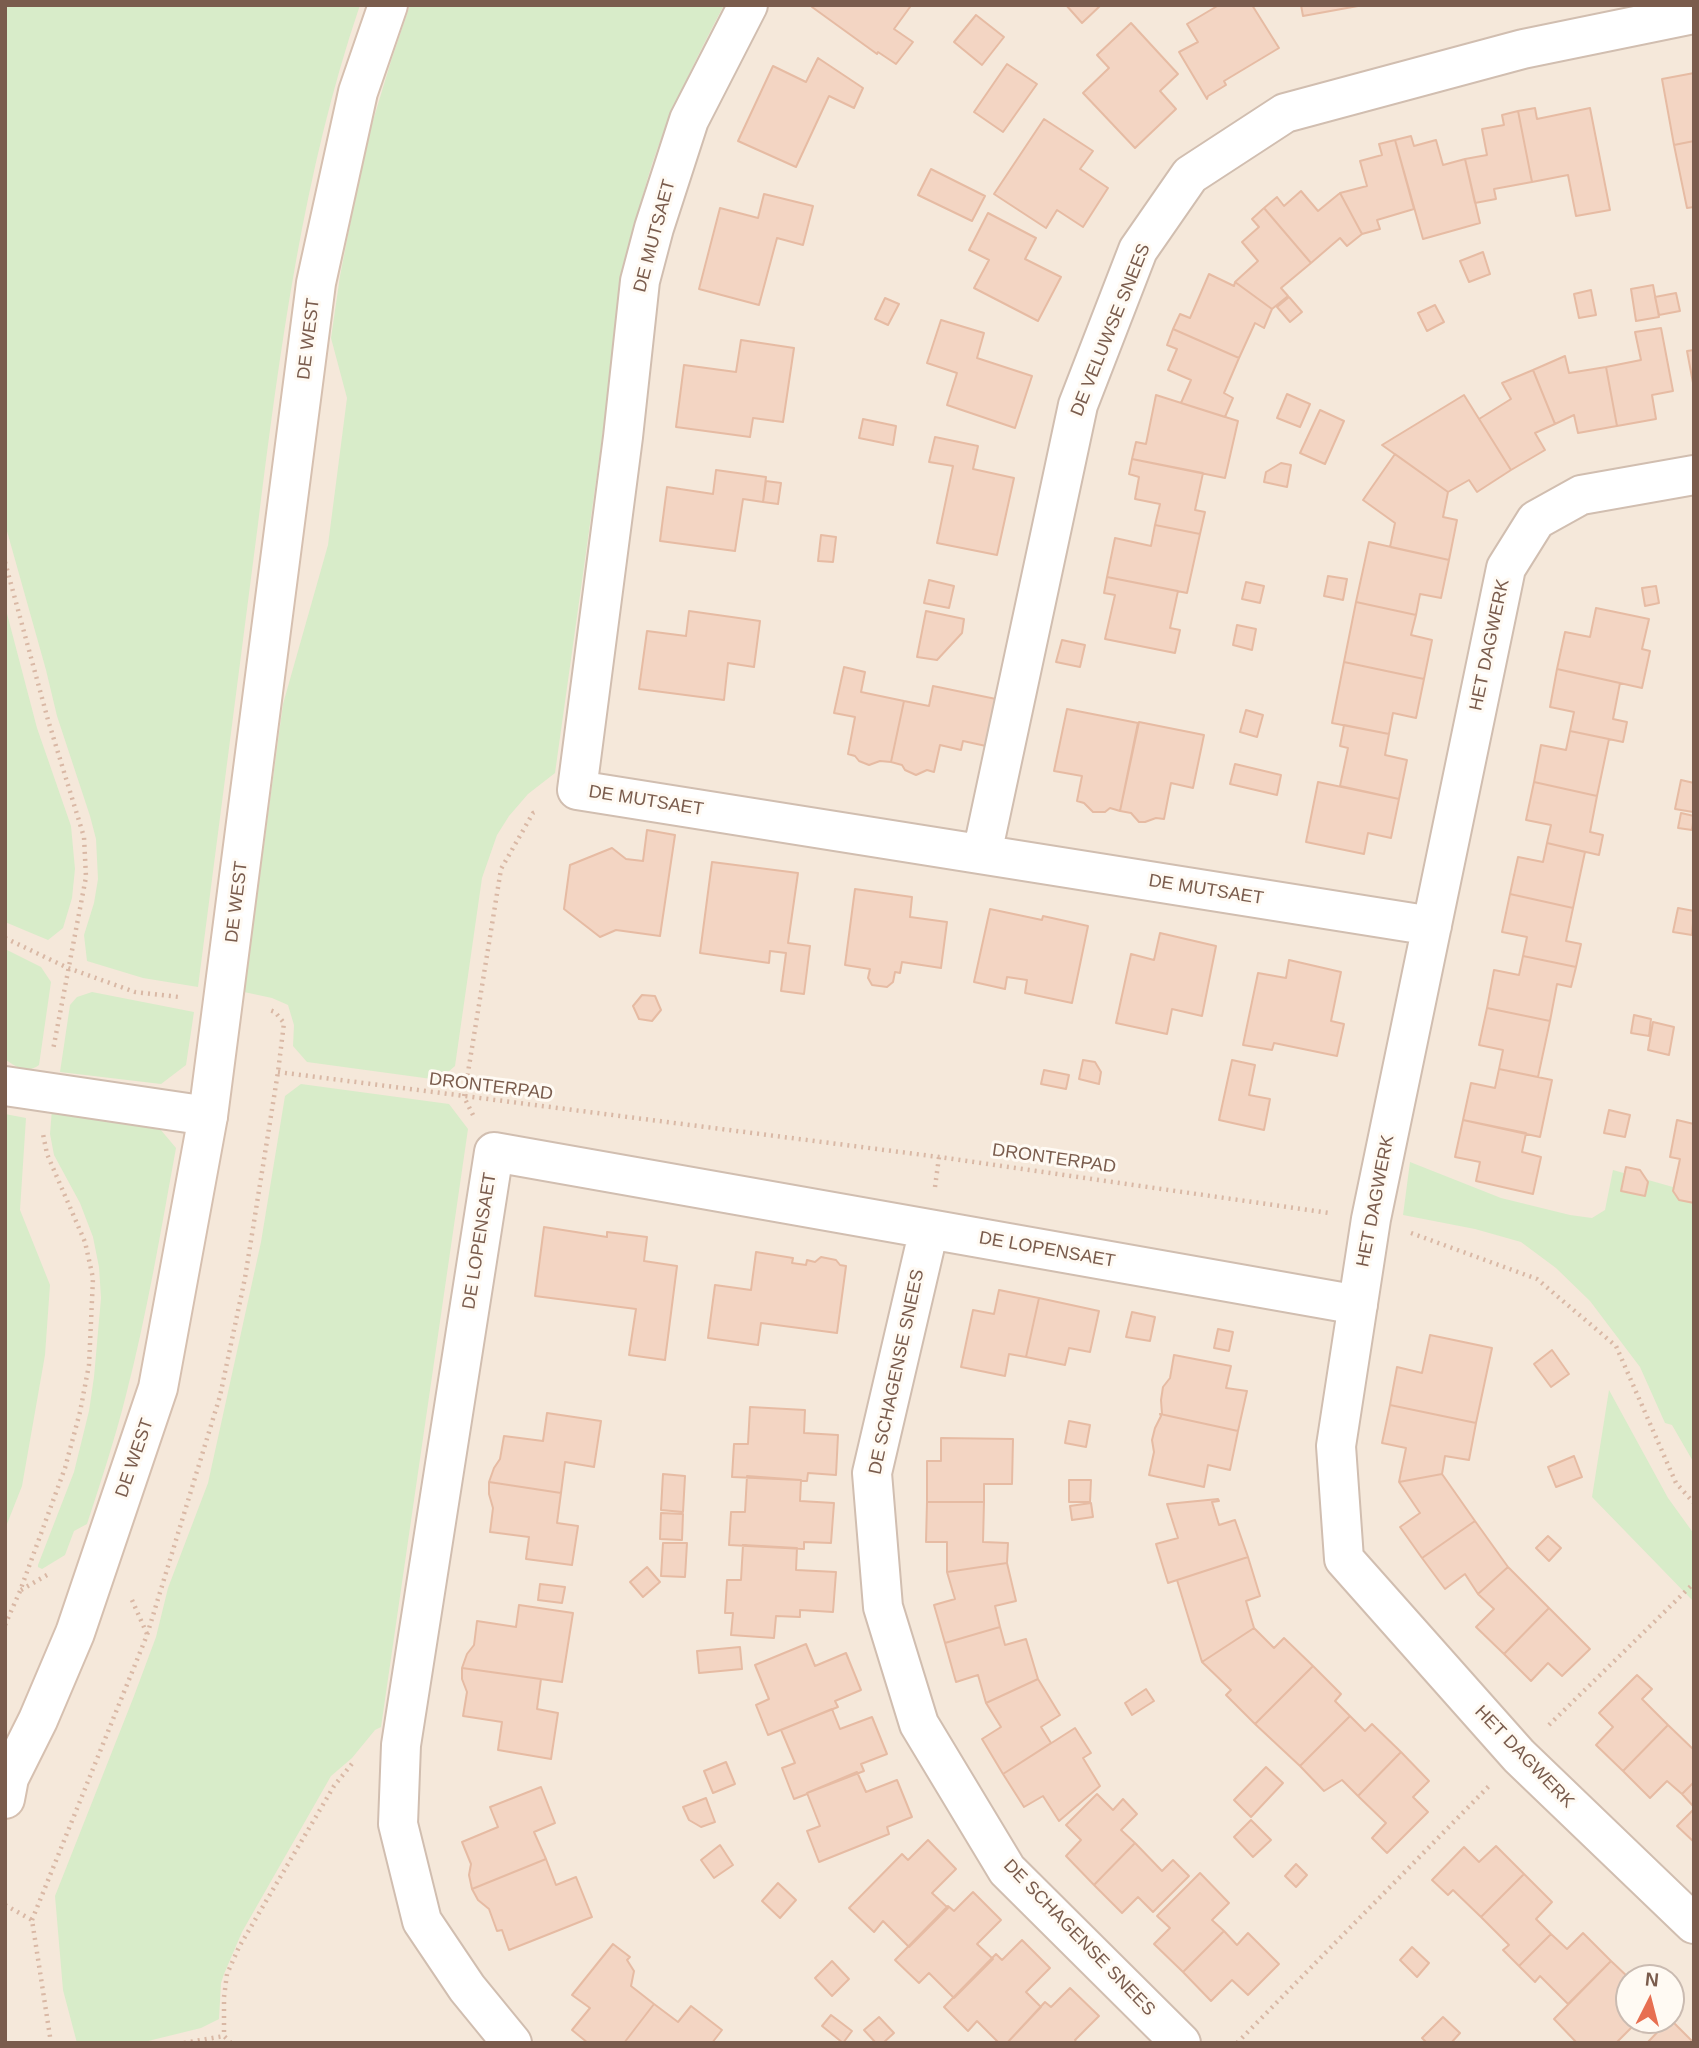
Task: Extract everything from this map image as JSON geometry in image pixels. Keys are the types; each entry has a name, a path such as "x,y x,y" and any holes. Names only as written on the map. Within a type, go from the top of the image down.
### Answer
{"street":[{"name":"DE WEST","path":"6,1786 75,1633 158,1388 208,1116 316,283 358,93 388,5"},
{"name":"DE MUTSAET","path":"748,5 689,120 640,281 623,437 577,790 1432,926"},
{"name":"DE VELUWSE SNEES","path":"982,854 1078,405 1138,250 1190,175 1285,113 1522,49 1694,13"},
{"name":"HET DAGWERK","path":"1694,475 1581,495 1536,520 1506,568 1371,1219 1336,1446 1344,1559 1519,1756 1694,1924"},
{"path":"5,1086 208,1116"},
{"name":"DE LOPENSAET","path":"512,2043 467,1988 422,1921 398,1824 401,1745 494,1152 1358,1305"},
{"name":"DE SCHAGENSE SNEES","path":"929,1229 872,1474 883,1607 919,1724 1007,1870 1181,2043"}],"path":[{"path":"5,562 47,720 84,837 86,877 45,1090 41,1129 47,1154 85,1242 93,1278 89,1365 80,1412 65,1468 5,1625"},
{"path":"494,1152 464,1097 501,869 534,813 577,790"},
{"path":"5,938 68,968"},
{"name":"DRONTERPAD","path":"32,1920 147,1635 220,1396 245,1278 278,1072 939,1157 1371,1219 1536,1279 1616,1346 1676,1483 1694,1503"},
{"path":"1237,2043 1519,1756 1694,1583"},
{"path":"231,2043 224,2036 223,1997 228,1974 239,1947 334,1786 359,1754 374,1743 401,1745"},
{"path":"5,1905 32,1920 51,2043"},
{"path":"184,2043 224,2036"}],"shaded area":[{"path":"5,5 1694,5 1694,2043 5,2043"}],"green space":[{"path":"5,5 360,5 323,132 308,197 285,327 198,987 143,978 87,961 84,935 98,879 96,839 57,716 5,524"},
{"path":"410,5 724,5 665,129 652,163 634,231 624,282 555,773 528,794 497,835 482,878 455,1066 439,1080 307,1062 293,1046 294,1025 288,1005 272,998 244,992 283,704 328,545 347,398 331,338 340,276 365,147"},
{"path":"5,606 37,728 71,826 75,869 72,898 63,928 48,940 5,922"},
{"path":"5,949 41,967 51,982 39,1065 35,1068 17,1067 5,1059"},
{"path":"92,992 194,1012 186,1065 161,1084 60,1072 70,1005 77,997"},
{"path":"301,1084 449,1104 468,1129 381,1727 331,1776 242,1932 221,1983 219,2019 201,2028 140,2043 77,2043 63,1990 55,1896 156,1637 168,1588 208,1483 261,1242 285,1096"},
{"path":"52,1109 155,1123 176,1148 141,1334 103,1476 87,1524 74,1531 65,1555 42,1569 38,1565 74,1472 89,1411 101,1298 93,1237 80,1203 54,1155 50,1134"},
{"path":"5,1114 26,1118 20,1210 50,1285 45,1355 22,1486 5,1529"},
{"path":"1410,1162 1501,1198 1592,1218 1605,1210 1613,1170 1694,1193 1694,1463 1672,1425 1665,1423 1640,1367 1590,1301 1556,1268 1521,1242 1475,1229 1403,1215"},
{"path":"1609,1390 1668,1498 1694,1534 1694,1602 1592,1497"}],"building":[{"path":"908,5 910,7 894,29 913,42 896,64 878,52 877,54 812,7"},
{"path":"1066,5 1101,5 1082,23"},
{"path":"1219,5 1252,5 1279,48 1224,81 1226,85 1207,99 1179,52 1198,42 1187,24"},
{"path":"1301,5 1358,5 1358,6 1303,16"},
{"path":"976,15 1004,37 982,65 954,42"},
{"path":"1131,23 1178,74 1160,91 1176,109 1135,148 1083,93 1109,68 1097,55"},
{"path":"818,58 863,88 854,108 829,96 796,167 738,141 773,66 806,82"},
{"path":"1007,64 1037,84 1003,132 974,112"},
{"path":"1694,73 1694,141 1674,145 1662,79"},
{"path":"1535,108 1537,119 1590,108 1610,210 1576,216 1568,175 1532,182 1518,111"},
{"path":"1518,111 1532,182 1494,189 1496,199 1475,203 1465,159 1487,155 1482,129 1504,125 1502,115"},
{"path":"1044,119 1093,151 1080,169 1108,188 1083,227 1057,210 1046,228 994,194"},
{"path":"1411,136 1414,146 1436,140 1443,165 1465,159 1480,223 1423,239 1395,140"},
{"path":"1395,140 1414,209 1377,220 1380,229 1362,234 1340,193 1367,186 1360,161 1382,155 1379,144"},
{"path":"1694,141 1694,207 1687,208 1674,145"},
{"path":"931,169 985,196 972,221 918,195"},
{"path":"1301,191 1318,211 1340,193 1362,234 1347,246 1340,238 1311,263 1264,208 1277,197 1284,206"},
{"path":"764,194 813,206 803,245 777,238 759,305 699,289 720,208 758,218"},
{"path":"1264,208 1311,263 1281,288 1288,296 1272,309 1235,282 1258,261 1242,242 1259,227 1252,219"},
{"path":"988,213 1036,238 1025,259 1061,277 1038,321 974,288 989,260 969,250"},
{"path":"1483,252 1490,274 1469,282 1460,261"},
{"path":"1209,274 1234,286 1235,282 1272,309 1264,328 1255,323 1239,358 1173,329 1180,314 1190,318"},
{"path":"1653,285 1659,317 1636,321 1631,289"},
{"path":"1591,290 1596,315 1579,318 1574,294"},
{"path":"1676,293 1680,311 1659,315 1655,297"},
{"path":"1289,297 1302,312 1290,322 1277,307"},
{"path":"885,298 899,304 888,325 875,319"},
{"path":"1435,305 1444,322 1427,331 1418,313"},
{"path":"941,320 984,333 977,358 1032,376 1015,428 947,405 957,373 927,363"},
{"path":"1661,328 1673,391 1652,395 1656,419 1617,426 1606,367 1641,360 1635,332"},
{"path":"1173,329 1239,358 1224,393 1233,398 1225,417 1181,403 1191,380 1168,370 1177,349 1167,345"},
{"path":"741,340 794,348 783,422 753,418 750,437 676,427 684,365 736,372"},
{"path":"1694,350 1694,388 1687,351"},
{"path":"1565,356 1569,373 1606,367 1617,426 1578,433 1574,415 1555,424 1533,370"},
{"path":"1533,370 1555,424 1535,433 1545,450 1511,470 1479,419 1511,399 1502,383"},
{"path":"1287,394 1310,404 1300,427 1277,418"},
{"path":"1156,395 1238,421 1225,478 1132,459 1136,442 1146,444"},
{"path":"1464,395 1511,470 1477,492 1469,480 1448,492 1382,445"},
{"path":"1320,410 1344,421 1325,464 1300,453"},
{"path":"863,419 896,426 893,445 859,438"},
{"path":"935,437 978,446 973,469 1014,478 997,555 937,543 953,466 929,462"},
{"path":"1395,454 1448,492 1443,517 1457,520 1449,560 1390,547 1395,523 1363,500"},
{"path":"1132,459 1203,473 1195,510 1205,512 1200,534 1155,525 1160,504 1135,499 1139,477 1129,474"},
{"path":"1281,463 1291,465 1287,487 1264,482 1266,472"},
{"path":"716,470 766,477 763,502 743,499 735,551 660,541 667,487 713,494"},
{"path":"766,481 781,483 778,504 763,502"},
{"path":"1155,525 1200,534 1187,593 1107,577 1115,538 1151,546"},
{"path":"821,535 836,537 833,562 818,561"},
{"path":"1369,542 1449,560 1441,598 1420,594 1416,615 1356,602"},
{"path":"1328,576 1347,579 1343,600 1324,596"},
{"path":"1107,577 1178,591 1170,628 1180,630 1175,653 1105,639 1115,595 1104,593"},
{"path":"929,580 954,586 949,608 924,603"},
{"path":"1246,582 1264,586 1260,603 1242,599"},
{"path":"1656,586 1659,603 1645,606 1642,588"},
{"path":"1356,602 1416,615 1411,635 1432,640 1424,679 1344,662"},
{"path":"1596,608 1649,619 1642,649 1650,651 1642,688 1557,669 1565,632 1590,637"},
{"path":"689,611 760,621 754,667 728,663 724,700 639,689 647,631 686,636"},
{"path":"926,611 964,619 962,633 937,660 917,657"},
{"path":"1237,625 1256,629 1252,650 1233,645"},
{"path":"1062,640 1085,645 1080,667 1056,662"},
{"path":"1344,662 1424,679 1416,718 1393,713 1389,734 1332,723"},
{"path":"844,667 865,672 861,692 904,701 891,762 880,761 869,765 848,754 855,717 834,713"},
{"path":"1557,669 1620,683 1613,719 1627,722 1623,742 1570,731 1574,712 1550,707"},
{"path":"933,686 996,699 986,746 963,741 961,750 940,745 934,772 927,770 916,775 905,770 902,765 891,762 904,701 929,706"},
{"path":"1067,709 1138,723 1120,811 1110,808 1105,812 1093,812 1084,803 1077,801 1082,776 1054,771"},
{"path":"1246,710 1263,715 1257,737 1240,732"},
{"path":"1139,722 1204,735 1193,788 1171,783 1164,819 1156,818 1145,822 1139,822 1131,813 1120,811"},
{"path":"1344,725 1389,734 1385,755 1407,760 1399,799 1340,786 1348,748 1340,746"},
{"path":"1570,731 1609,739 1597,796 1534,782 1541,745 1566,750"},
{"path":"1235,764 1281,775 1277,795 1230,784"},
{"path":"1681,780 1694,783 1693,812 1675,809"},
{"path":"1318,782 1399,799 1391,838 1368,833 1364,854 1306,842"},
{"path":"1534,782 1597,796 1590,832 1603,835 1599,855 1547,843 1551,825 1526,820"},
{"path":"1681,813 1694,816 1692,830 1678,828"},
{"path":"647,830 675,835 660,936 616,930 600,937 564,909 570,865 612,848 626,859 643,861"},
{"path":"1547,843 1585,852 1573,908 1510,894 1518,857 1543,862"},
{"path":"712,862 798,873 788,943 810,946 804,994 781,991 786,953 770,951 769,963 700,953"},
{"path":"855,889 912,897 910,917 947,922 941,968 902,962 900,973 895,972 893,982 887,987 872,985 868,978 870,969 845,965"},
{"path":"1510,894 1573,908 1566,941 1581,944 1576,967 1523,956 1527,937 1502,932"},
{"path":"1678,908 1694,911 1692,935 1673,932"},
{"path":"990,909 1042,920 1043,916 1088,926 1072,1003 1025,993 1027,980 1007,977 1005,989 974,982"},
{"path":"1160,933 1216,946 1202,1016 1172,1009 1167,1034 1116,1023 1131,954 1154,960"},
{"path":"1523,956 1576,967 1571,987 1557,984 1550,1021 1487,1008 1494,970 1519,975"},
{"path":"1289,960 1341,972 1331,1021 1344,1024 1337,1056 1274,1043 1272,1050 1243,1045 1258,973 1286,978"},
{"path":"642,995 655,996 661,1010 652,1021 639,1019 633,1006"},
{"path":"1487,1008 1550,1021 1538,1077 1499,1069 1503,1050 1479,1045"},
{"path":"1634,1015 1651,1019 1649,1036 1631,1033"},
{"path":"1653,1022 1674,1027 1669,1055 1648,1050"},
{"path":"1083,1060 1095,1062 1101,1072 1099,1084 1079,1079"},
{"path":"1232,1060 1255,1065 1249,1095 1270,1099 1264,1130 1219,1120"},
{"path":"1499,1069 1552,1080 1540,1137 1463,1120 1471,1083 1495,1088"},
{"path":"1044,1070 1069,1075 1066,1089 1041,1084"},
{"path":"1609,1110 1630,1115 1625,1137 1604,1133"},
{"path":"1463,1120 1526,1133 1522,1152 1541,1157 1533,1194 1476,1181 1480,1162 1455,1157"},
{"path":"1677,1120 1694,1124 1694,1203 1679,1200 1673,1191 1680,1159 1670,1157"},
{"path":"1626,1167 1640,1170 1648,1182 1645,1196 1621,1191"},
{"path":"544,1227 607,1237 607,1232 647,1237 644,1261 677,1266 665,1360 629,1355 636,1309 535,1296"},
{"path":"756,1252 793,1258 792,1263 806,1265 807,1260 815,1262 821,1257 836,1260 840,1265 846,1266 837,1333 761,1323 758,1345 708,1338 715,1285 751,1290"},
{"path":"999,1290 1039,1298 1026,1357 1009,1354 1005,1376 961,1367 973,1310 994,1314"},
{"path":"1039,1298 1099,1311 1090,1352 1069,1348 1065,1365 1026,1357"},
{"path":"1132,1312 1155,1317 1150,1341 1126,1337"},
{"path":"1218,1329 1233,1332 1229,1351 1214,1348"},
{"path":"1430,1335 1492,1348 1476,1423 1390,1405 1397,1367 1422,1373"},
{"path":"1552,1350 1569,1374 1551,1387 1534,1364"},
{"path":"1174,1355 1231,1366 1226,1388 1247,1391 1238,1431 1160,1414 1163,1387 1170,1378"},
{"path":"1390,1405 1476,1423 1469,1460 1445,1456 1442,1474 1399,1482 1406,1448 1382,1443"},
{"path":"750,1407 805,1410 804,1433 838,1435 836,1475 808,1473 807,1481 732,1477 734,1444 748,1444"},
{"path":"547,1413 601,1421 594,1467 565,1462 561,1493 489,1482 500,1459 504,1436 543,1441"},
{"path":"1160,1414 1238,1431 1230,1470 1208,1465 1204,1487 1149,1475 1154,1452 1152,1440"},
{"path":"1069,1421 1090,1425 1086,1447 1065,1443"},
{"path":"941,1438 1013,1439 1012,1484 984,1484 984,1502 927,1502 927,1461 941,1461"},
{"path":"1574,1456 1582,1477 1556,1487 1548,1467"},
{"path":"663,1474 685,1476 683,1512 661,1510"},
{"path":"1442,1474 1475,1521 1422,1558 1400,1527 1420,1513 1399,1482"},
{"path":"747,1476 801,1480 800,1501 834,1503 831,1543 804,1542 804,1549 729,1545 731,1512 745,1512"},
{"path":"1069,1480 1091,1480 1090,1502 1069,1502"},
{"path":"489,1482 561,1493 557,1523 578,1526 572,1565 526,1559 529,1537 490,1532 493,1508"},
{"path":"1219,1501 1212,1502 1219,1525 1235,1520 1248,1557 1168,1583 1156,1544 1178,1538 1167,1504"},
{"path":"927,1502 984,1502 983,1542 1008,1543 1007,1563 947,1572 947,1542 926,1542"},
{"path":"1091,1503 1093,1517 1072,1520 1070,1506"},
{"path":"661,1513 683,1514 682,1540 660,1539"},
{"path":"1475,1521 1508,1567 1478,1594 1465,1574 1445,1589 1422,1558"},
{"path":"1548,1536 1561,1548 1549,1561 1536,1548"},
{"path":"663,1543 687,1543 685,1577 661,1576"},
{"path":"743,1545 797,1548 796,1570 836,1572 833,1612 800,1610 800,1617 776,1616 774,1638 731,1635 733,1613 725,1613 727,1580 741,1580"},
{"path":"1248,1557 1260,1596 1246,1601 1254,1628 1202,1662 1177,1580"},
{"path":"1007,1563 1016,1601 995,1606 1000,1627 945,1643 934,1605 955,1599 947,1572"},
{"path":"647,1567 660,1582 643,1597 630,1582"},
{"path":"1508,1567 1549,1608 1504,1654 1476,1627 1494,1609 1478,1594"},
{"path":"540,1584 565,1587 562,1603 538,1600"},
{"path":"519,1605 573,1613 562,1682 462,1668 474,1645 477,1621 516,1627"},
{"path":"1549,1608 1590,1649 1562,1676 1548,1663 1531,1681 1504,1654"},
{"path":"1000,1627 1005,1645 1026,1639 1038,1679 986,1703 978,1675 956,1682 945,1643"},
{"path":"1254,1628 1274,1648 1284,1638 1313,1666 1255,1724 1226,1695 1231,1690 1202,1662"},
{"path":"806,1644 815,1666 846,1653 861,1690 835,1701 838,1707 768,1735 756,1705 769,1699 755,1665"},
{"path":"740,1647 742,1669 699,1673 697,1651"},
{"path":"1313,1666 1341,1694 1335,1701 1350,1716 1300,1766 1255,1724"},
{"path":"462,1668 541,1679 537,1709 558,1713 551,1759 498,1750 502,1722 463,1716 467,1692 462,1679"},
{"path":"1637,1675 1652,1689 1642,1699 1668,1725 1623,1771 1596,1745 1613,1727 1599,1713"},
{"path":"1038,1679 1060,1715 1041,1727 1051,1743 1003,1774 982,1739 1001,1727 986,1703"},
{"path":"1146,1689 1154,1701 1132,1715 1125,1703"},
{"path":"832,1709 840,1729 872,1717 887,1754 861,1764 864,1771 794,1799 782,1768 795,1763 781,1730"},
{"path":"1350,1716 1365,1731 1372,1724 1401,1752 1358,1796 1342,1780 1324,1791 1300,1766"},
{"path":"1668,1725 1694,1750 1694,1782 1682,1794 1667,1781 1650,1798 1623,1771"},
{"path":"1075,1728 1091,1753 1083,1758 1100,1786 1059,1821 1043,1796 1024,1807 1003,1774"},
{"path":"1401,1752 1429,1781 1413,1797 1428,1812 1387,1853 1372,1838 1386,1823 1358,1796"},
{"path":"726,1762 735,1784 713,1793 704,1771"},
{"path":"1266,1767 1283,1783 1251,1817 1234,1800"},
{"path":"857,1772 866,1792 897,1780 912,1817 887,1827 889,1834 819,1862 807,1831 820,1826 807,1793"},
{"path":"1694,1782 1694,1807 1682,1794"},
{"path":"541,1787 555,1823 534,1832 546,1859 472,1889 469,1875 471,1864 462,1842 498,1827 490,1807"},
{"path":"1097,1794 1113,1810 1123,1799 1137,1814 1121,1830 1135,1843 1094,1885 1066,1856 1081,1840 1066,1825"},
{"path":"706,1798 715,1822 701,1827 689,1820 683,1807"},
{"path":"1694,1809 1694,1842 1677,1826"},
{"path":"1251,1820 1271,1840 1253,1857 1234,1837"},
{"path":"928,1840 956,1869 932,1893 948,1908 909,1947 883,1921 874,1932 849,1908 902,1854 908,1860"},
{"path":"1135,1843 1162,1871 1173,1860 1189,1876 1153,1912 1138,1897 1122,1913 1094,1885"},
{"path":"720,1845 733,1865 714,1878 701,1860"},
{"path":"1496,1846 1524,1874 1481,1917 1453,1890 1448,1895 1432,1880 1464,1847 1479,1862"},
{"path":"546,1859 556,1885 576,1877 592,1917 509,1950 502,1930 497,1931 489,1909 478,1900 472,1889"},
{"path":"1296,1864 1307,1875 1296,1887 1285,1876"},
{"path":"1200,1873 1229,1903 1212,1920 1224,1931 1183,1972 1154,1944 1170,1928 1157,1916"},
{"path":"1524,1874 1552,1902 1536,1919 1551,1934 1519,1966 1503,1950 1509,1945 1481,1917"},
{"path":"778,1883 796,1900 780,1918 762,1901"},
{"path":"973,1892 1001,1920 977,1944 993,1959 954,1998 929,1973 919,1983 895,1960 948,1906 954,1911"},
{"path":"1224,1931 1237,1945 1248,1933 1279,1964 1248,1995 1232,1980 1211,2001 1183,1972"},
{"path":"1583,1933 1611,1961 1568,2004 1540,1976 1535,1982 1519,1966 1551,1934 1567,1949"},
{"path":"1022,1940 1050,1968 1026,1992 1041,2007 1007,2043 999,2043 977,2021 968,2031 944,2007 996,1954 1002,1960"},
{"path":"613,1944 630,1957 627,1960 634,1971 631,1986 654,2004 624,2043 588,2043 572,2030 590,2008 572,1995"},
{"path":"1412,1947 1429,1963 1417,1977 1400,1960"},
{"path":"832,1961 849,1979 832,1996 815,1978"},
{"path":"1611,1961 1615,1965 1615,2034 1625,2034 1616,2043 1577,2043 1554,2019"},
{"path":"1070,1988 1099,2016 1075,2040 1077,2043 1007,2043 1045,2002 1051,2007"},
{"path":"654,2004 678,2022 691,2006 722,2030 712,2043 624,2043"},
{"path":"831,2015 852,2031 843,2043 822,2026"},
{"path":"879,2017 894,2033 883,2043 876,2043 864,2030"},
{"path":"1443,2017 1460,2033 1451,2043 1427,2043 1422,2038"},
{"path":"1656,2034 1685,2034 1694,2043 1647,2043"}]}
